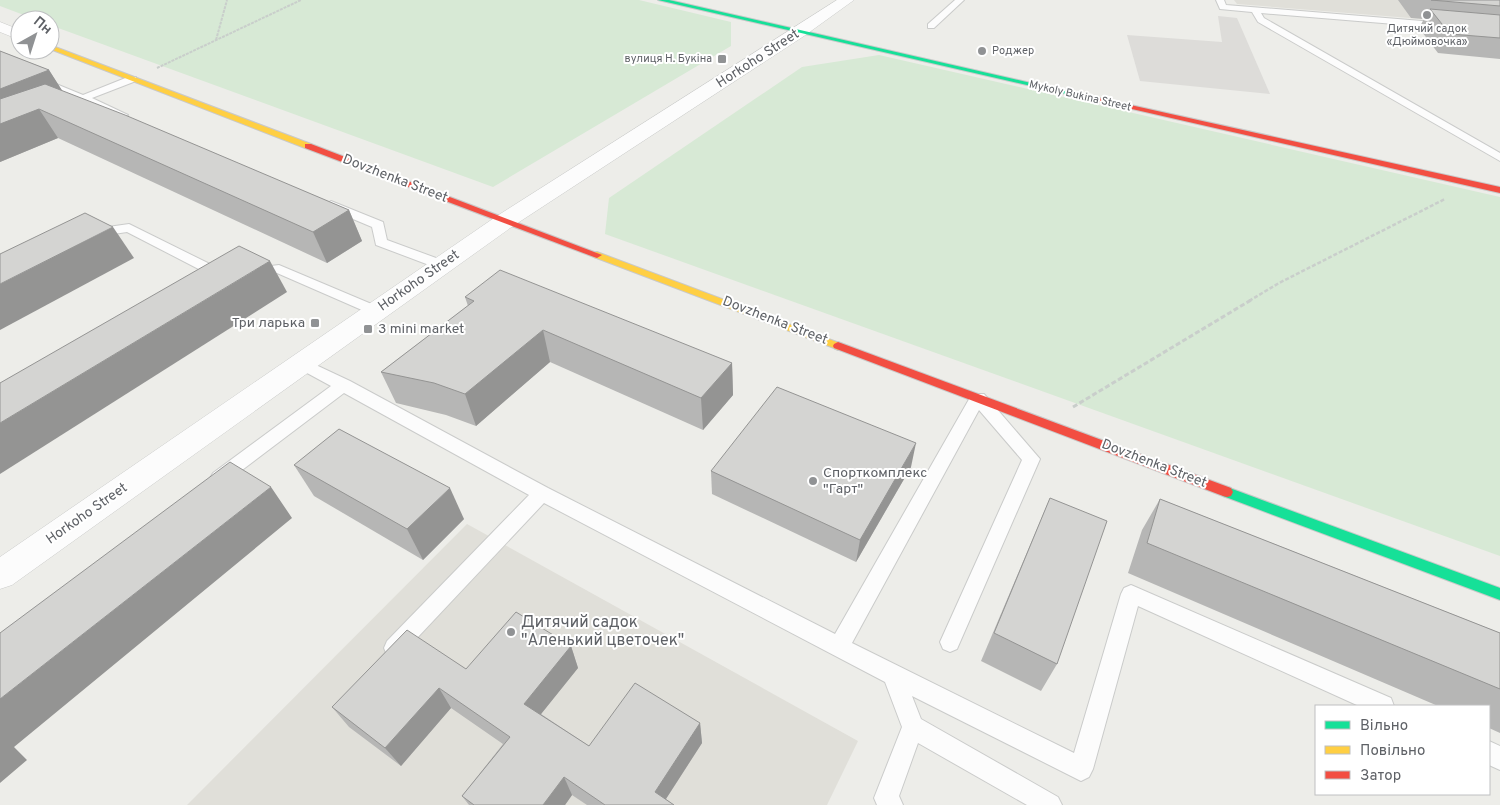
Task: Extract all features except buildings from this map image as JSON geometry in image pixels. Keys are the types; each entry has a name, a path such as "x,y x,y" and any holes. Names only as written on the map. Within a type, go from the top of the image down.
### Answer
{"street":[{"name":"Mykoly Bukina Street","path":"661,0 799,33 1500,190"},
{"name":"Horkoho Street","path":"0,575 505,221 799,33 847,0"},
{"name":"Dovzhenka Street","path":"60,51 505,221 1500,594"}],"lane":[{"path":"931,26 960,0"},
{"path":"1220,0 1223,7 1451,26"},
{"path":"1256,10 1261,20 1500,158"},
{"path":"0,64 137,121"},
{"path":"67,105 132,79"},
{"path":"315,198 378,225 381,242 442,266"},
{"path":"83,237 92,233 129,228 230,274"},
{"path":"204,285 230,274 279,269 376,311"},
{"path":"301,363 542,493 893,675 1082,769 1131,594 1381,705"},
{"path":"208,487 344,385"},
{"path":"839,646 978,398 1031,459 950,642"},
{"path":"393,649 542,493"},
{"path":"893,675 913,727 1050,805"},
{"path":"891,805 886,798 913,727"}],"path":[{"path":"216,40 227,0"},
{"path":"132,79 301,0"},
{"path":"1046,423 1279,283 1474,184"}],"shaded area":[{"name":"Дитячий садок «Дюймовочка»","path":"1234,0 1470,0 1497,25 1237,4"},
{"path":"1218,16 1237,18 1270,94 1140,81 1127,35 1222,42"},
{"name":"Дитячий садок \"Аленький цветочек\"","path":"467,524 858,741 827,805 187,805"}],"green space":[{"path":"0,0 639,0 731,22 731,46 493,187 60,29 60,10 11,10 0,6"},
{"path":"879,55 1500,197 1500,556 605,234 609,198 802,67"}],"traffic: fast":[{"path":"661,0 1075,94"},
{"path":"1227,492 1500,594"}],"traffic: slow":[{"path":"60,51 308,146"},
{"path":"597,255 838,346"}],"traffic: jam":[{"path":"1075,94 1500,190"},
{"path":"308,146 597,255"},
{"path":"838,346 1227,492"}],"place":[{"name":"Дитячий садок «Дюймовочка»","path":"1427,15"},
{"name":"Роджер","path":"982,51"},
{"name":"вулиця Н. Букіна","path":"722,59"},
{"name":"Три ларька","path":"315,323"},
{"name":"3 mini market","path":"368,329"},
{"name":"Спорткомплекс \"Гарт\"","path":"813,481"},
{"name":"Дитячий садок \"Аленький цветочек\"","path":"511,632"}]}
